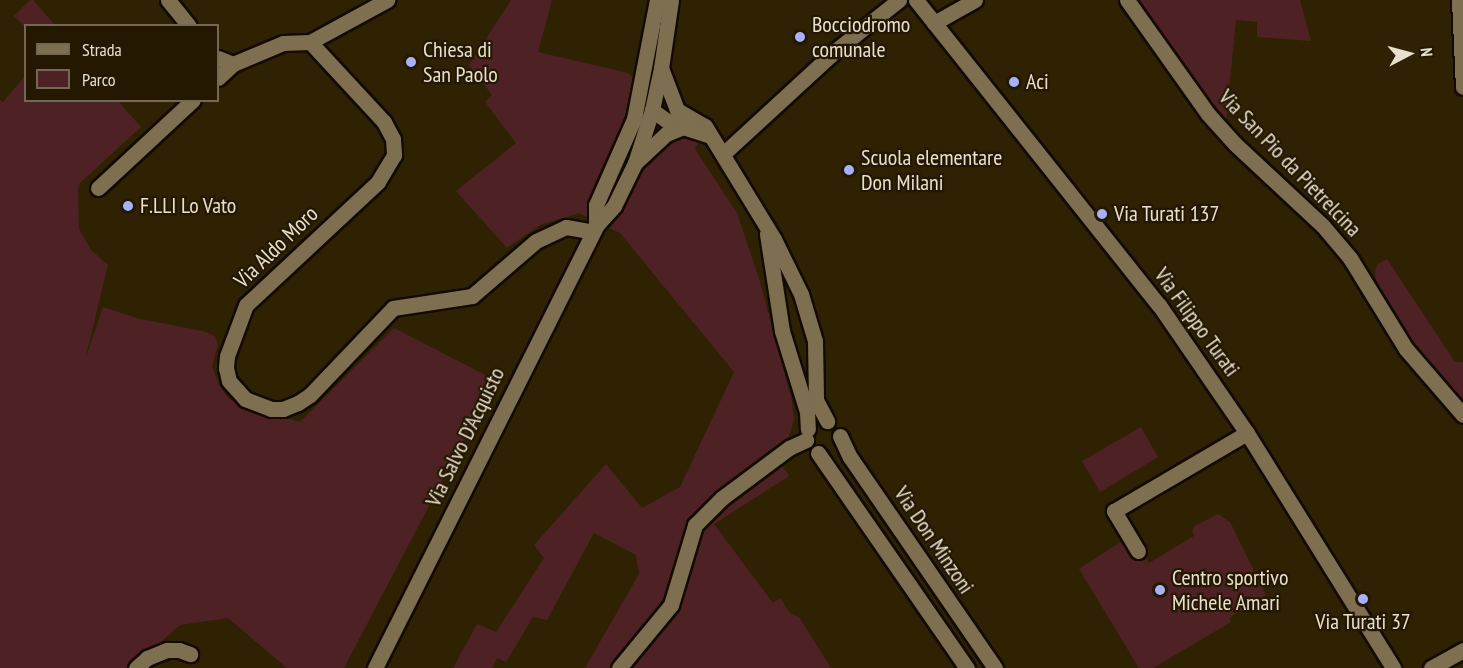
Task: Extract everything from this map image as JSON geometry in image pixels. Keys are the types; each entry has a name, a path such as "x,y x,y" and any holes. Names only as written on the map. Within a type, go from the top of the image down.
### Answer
{"street":[{"path":"168,0 187,24"},
{"path":"219,77 233,63 283,44 310,42 387,0"},
{"name":"Via Salvo D'Acquisto","path":"375,668 594,229 614,206 635,163 657,0"},
{"name":"Via Salvo D'Acquisto","path":"594,229 596,205 644,109 661,68 671,0"},
{"path":"723,154 835,51 899,0"},
{"name":"Via Filippo Turati","path":"916,0 1160,305 1247,433 1393,668"},
{"path":"934,23 975,0"},
{"name":"Via San Pio da Pietrelcina","path":"1127,0 1208,114 1235,144 1323,226 1350,258 1406,349 1463,415"},
{"path":"1459,0 1463,87"},
{"name":"Via Aldo Moro","path":"310,42 384,122 393,139 394,154 378,182 246,304 227,356 226,369 229,381 245,399 271,409 283,409 298,403 310,394 393,308 403,304 472,296 536,242 566,227 594,229"},
{"path":"219,58 233,63"},
{"path":"644,109 677,110 661,68"},
{"path":"98,188 191,102"},
{"path":"644,109 667,121 710,136"},
{"name":"Via Don Minzoni","path":"677,110 705,126 766,225 801,294 815,341 816,400 821,414 835,425 850,457 995,668"},
{"path":"635,163 666,134 683,127"},
{"name":"Via Don Minzoni","path":"766,225 782,331 807,412 809,446 818,453 967,668"},
{"path":"619,668 671,605 695,525 722,498 807,435 816,421 827,421"},
{"path":"1138,551 1114,511 1247,433"},
{"path":"818,453 831,452 839,442 840,436"},
{"path":"136,668 147,658 167,650 179,650 190,654"},
{"path":"1431,668 1463,650"}],"green space":[{"path":"30,0 33,0 54,24 24,24 24,26 14,16"},
{"path":"511,0 552,0 538,52 628,73 700,140 695,149 737,213 760,282 792,401 794,420 789,436 773,452 789,476 714,524 773,603 780,598 790,613 799,617 831,668 585,668 639,574 636,555 594,533 547,620 533,617 506,662 497,658 492,668 453,668 477,624 496,632 544,558 534,545 606,464 642,508 680,487 734,372 620,233 579,213 540,225 507,248 456,191 516,143 485,102 492,95 469,65"},
{"path":"1137,0 1300,0 1311,41 1257,37 1257,22 1236,20 1226,121 1222,121"},
{"path":"24,77 24,102 119,102 141,127 80,183 78,189 79,229 91,250 108,265 85,360 103,307 140,319 203,331 215,336 218,345 212,366 219,385 229,399 248,408 300,422 394,328 495,380 344,668 287,668 228,618 180,625 132,668 0,668 0,100 3,102"},
{"path":"1387,259 1455,362 1463,362 1463,400 1404,335 1377,289 1375,271 1378,264"},
{"path":"1141,427 1158,457 1100,492 1082,461"},
{"name":"Centro sportivo Michele Amari","path":"1218,514 1230,522 1266,595 1229,618 1231,622 1153,668 1139,668 1079,569 1122,541 1135,561 1145,555 1149,563 1194,536 1192,531 1195,526"}],"place":[{"name":"Bocciodromo comunale","path":"800,37"},
{"name":"Chiesa di San Paolo","path":"411,62"},
{"name":"Aci","path":"1014,82"},
{"name":"Scuola elementare Don Milani","path":"849,170"},
{"name":"F.LLI Lo Vato","path":"128,206"},
{"name":"Via Turati 137","path":"1102,214"},
{"name":"Centro sportivo Michele Amari","path":"1160,590"},
{"name":"Via Turati 37","path":"1363,599"}]}
